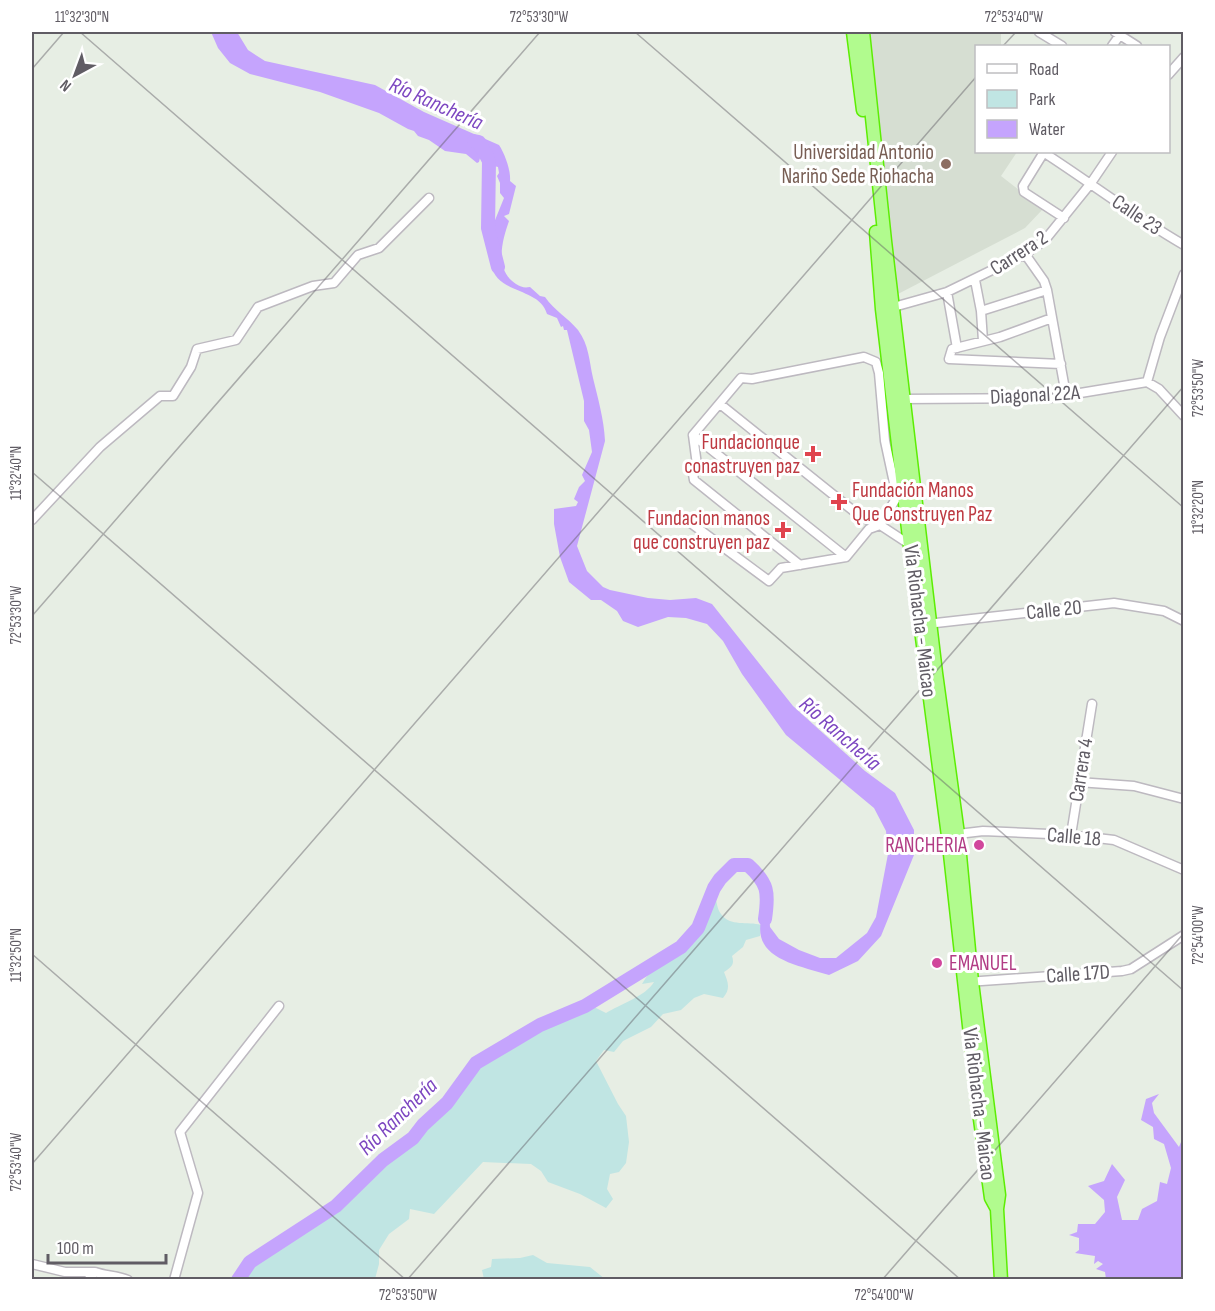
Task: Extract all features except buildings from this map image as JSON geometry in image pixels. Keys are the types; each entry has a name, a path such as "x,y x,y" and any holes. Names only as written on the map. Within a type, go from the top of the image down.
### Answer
{"highway":[{"name":"Vía Riohacha - Maicao","path":"853,32 926,624 948,836 968,982 991,1198 997,1209 1003,1280"},
{"name":"Vía Riohacha - Maicao","path":"863,32 888,308"},
{"name":"Vía Riohacha - Maicao","path":"931,674 958,834 968,982"}],"street":[{"path":"1039,32 1060,45"},
{"path":"1119,32 1136,45"},
{"path":"1170,71 1184,57"},
{"path":"1043,153 1023,186 1024,192 1064,218"},
{"name":"Calle 23","path":"1046,153 1145,223 1184,245"},
{"name":"Carrera 2","path":"888,308 947,292 1025,254 1045,240 1064,218 1111,153"},
{"path":"32,520 100,447 160,396 173,396 191,367 197,349 236,340 258,307 313,286 334,283 358,255 379,248 429,198"},
{"path":"1025,254 1044,281 1047,290 1066,396"},
{"path":"1184,274 1160,337 1147,382 1159,389 1184,416"},
{"path":"975,280 981,311 983,341"},
{"path":"981,311 1047,290"},
{"path":"947,292 957,348"},
{"path":"1052,318 952,349 950,359 1061,364"},
{"path":"688,520 769,581 781,568 800,565 846,556 869,529 880,525 897,497 885,441 879,373 876,362 864,357 763,377 741,378 693,435 697,465 693,474 694,480 800,565"},
{"name":"Diagonal 22A","path":"898,399 1050,398 1147,382"},
{"path":"720,404 861,517 916,545"},
{"path":"693,435 846,556"},
{"name":"Calle 20","path":"926,624 1114,603 1164,611 1184,621"},
{"name":"Carrera 4","path":"1071,835 1092,704"},
{"path":"1078,782 1134,786 1184,800"},
{"name":"Calle 18","path":"958,834 983,831 1071,835 1114,840 1184,870"},
{"name":"Calle 17D","path":"968,982 1122,971 1131,969 1184,935"},
{"path":"174,1280 198,1193 180,1132 279,1006"},
{"path":"32,1264 65,1272 113,1274 128,1280"},
{"path":"88,1280 95,1272"}],"shaded area":[{"name":"Universidad Antonio Nariño Sede Riohacha","path":"866,32 1001,32 1001,45 975,45 975,153 1016,153 1001,176 1043,209 1025,228 898,294"}],"green space":[{"path":"711,895 715,896 721,914 729,921 761,925 760,936 746,940 743,947 732,956 732,966 724,972 728,988 723,998 704,994 694,998 681,1010 663,1014 651,1027 623,1041 614,1052 604,1050 596,1061 626,1116 629,1142 626,1163 619,1172 610,1174 607,1189 613,1199 606,1208 580,1194 548,1182 541,1171 531,1164 483,1162 434,1214 410,1209 409,1219 389,1234 379,1250 379,1264 375,1279 238,1280 250,1262 336,1206 383,1160 413,1138 445,1105 476,1063 540,1025 585,1006 594,1007 606,1013 645,992 654,982 642,984 653,969 690,947 696,936 693,933 699,927"},
{"path":"533,1255 547,1263 590,1267 605,1279 484,1279 482,1270 491,1267 492,1259"}],"water":[{"name":"Río Ranchería","path":"211,32 237,32 248,50 265,61 375,85 424,112 499,145 510,172 510,181 516,186 509,214 504,216 509,221 502,246 502,263 505,271 516,284 530,287 540,296 545,297 578,330 587,347 600,409 605,441 577,546 587,571 603,587 610,590 648,598 670,600 696,598 712,604 793,706 865,771 895,793 914,830 914,855 881,936 858,961 829,975 785,961 773,954 765,945 761,934 761,919 768,901 770,927 779,939 820,958 836,958 867,933 876,917 888,854 886,831 874,808 786,735 742,674 723,641 707,624 686,618 668,617 638,627 623,621 617,611 601,600 591,600 569,582 560,557 554,524 554,509 576,506 578,502 574,499 579,487 585,481 582,475 592,452 589,430 584,421 584,401 567,330 561,327 557,318 547,314 543,305 536,299 501,281 491,264 494,246 492,237 496,234 490,234 504,198 500,193 498,167 494,166 492,156 486,153 481,154 477,163 466,154 445,151 429,140 418,136 414,131 379,113 320,92 250,74 230,63 218,48"},
{"path":"1159,1094 1152,1103 1154,1113 1179,1147 1183,1137 1183,1279 1106,1279 1105,1272 1096,1269 1103,1264 1098,1261 1094,1264 1095,1256 1075,1253 1079,1250 1079,1238 1069,1235 1077,1232 1078,1224 1095,1224 1105,1212 1104,1200 1088,1186 1104,1181 1112,1164 1125,1180 1117,1197 1122,1220 1138,1220 1142,1209 1157,1201 1160,1182 1167,1184 1171,1168 1164,1144 1154,1139 1153,1127 1141,1120 1146,1099"}],"waterway":[{"name":"Río Ranchería","path":"474,141 479,142 489,161 488,228 498,267"},
{"name":"Río Ranchería","path":"238,1280 250,1262 336,1206 383,1160 413,1138 423,1125 447,1103 476,1063 540,1025 585,1006 681,947 698,928 714,888 734,865 748,865 760,877 767,895 765,919"}],"place":[{"name":"Universidad Antonio Nariño Sede Riohacha","path":"946,164"},
{"name":"Fundacionque conastruyen paz","path":"813,454"},
{"name":"Fundación Manos Que Construyen Paz","path":"839,502"},
{"name":"Fundacion manos que construyen paz","path":"783,530"},
{"name":"RANCHERIA","path":"979,845"},
{"name":"EMANUEL","path":"937,963"}]}
